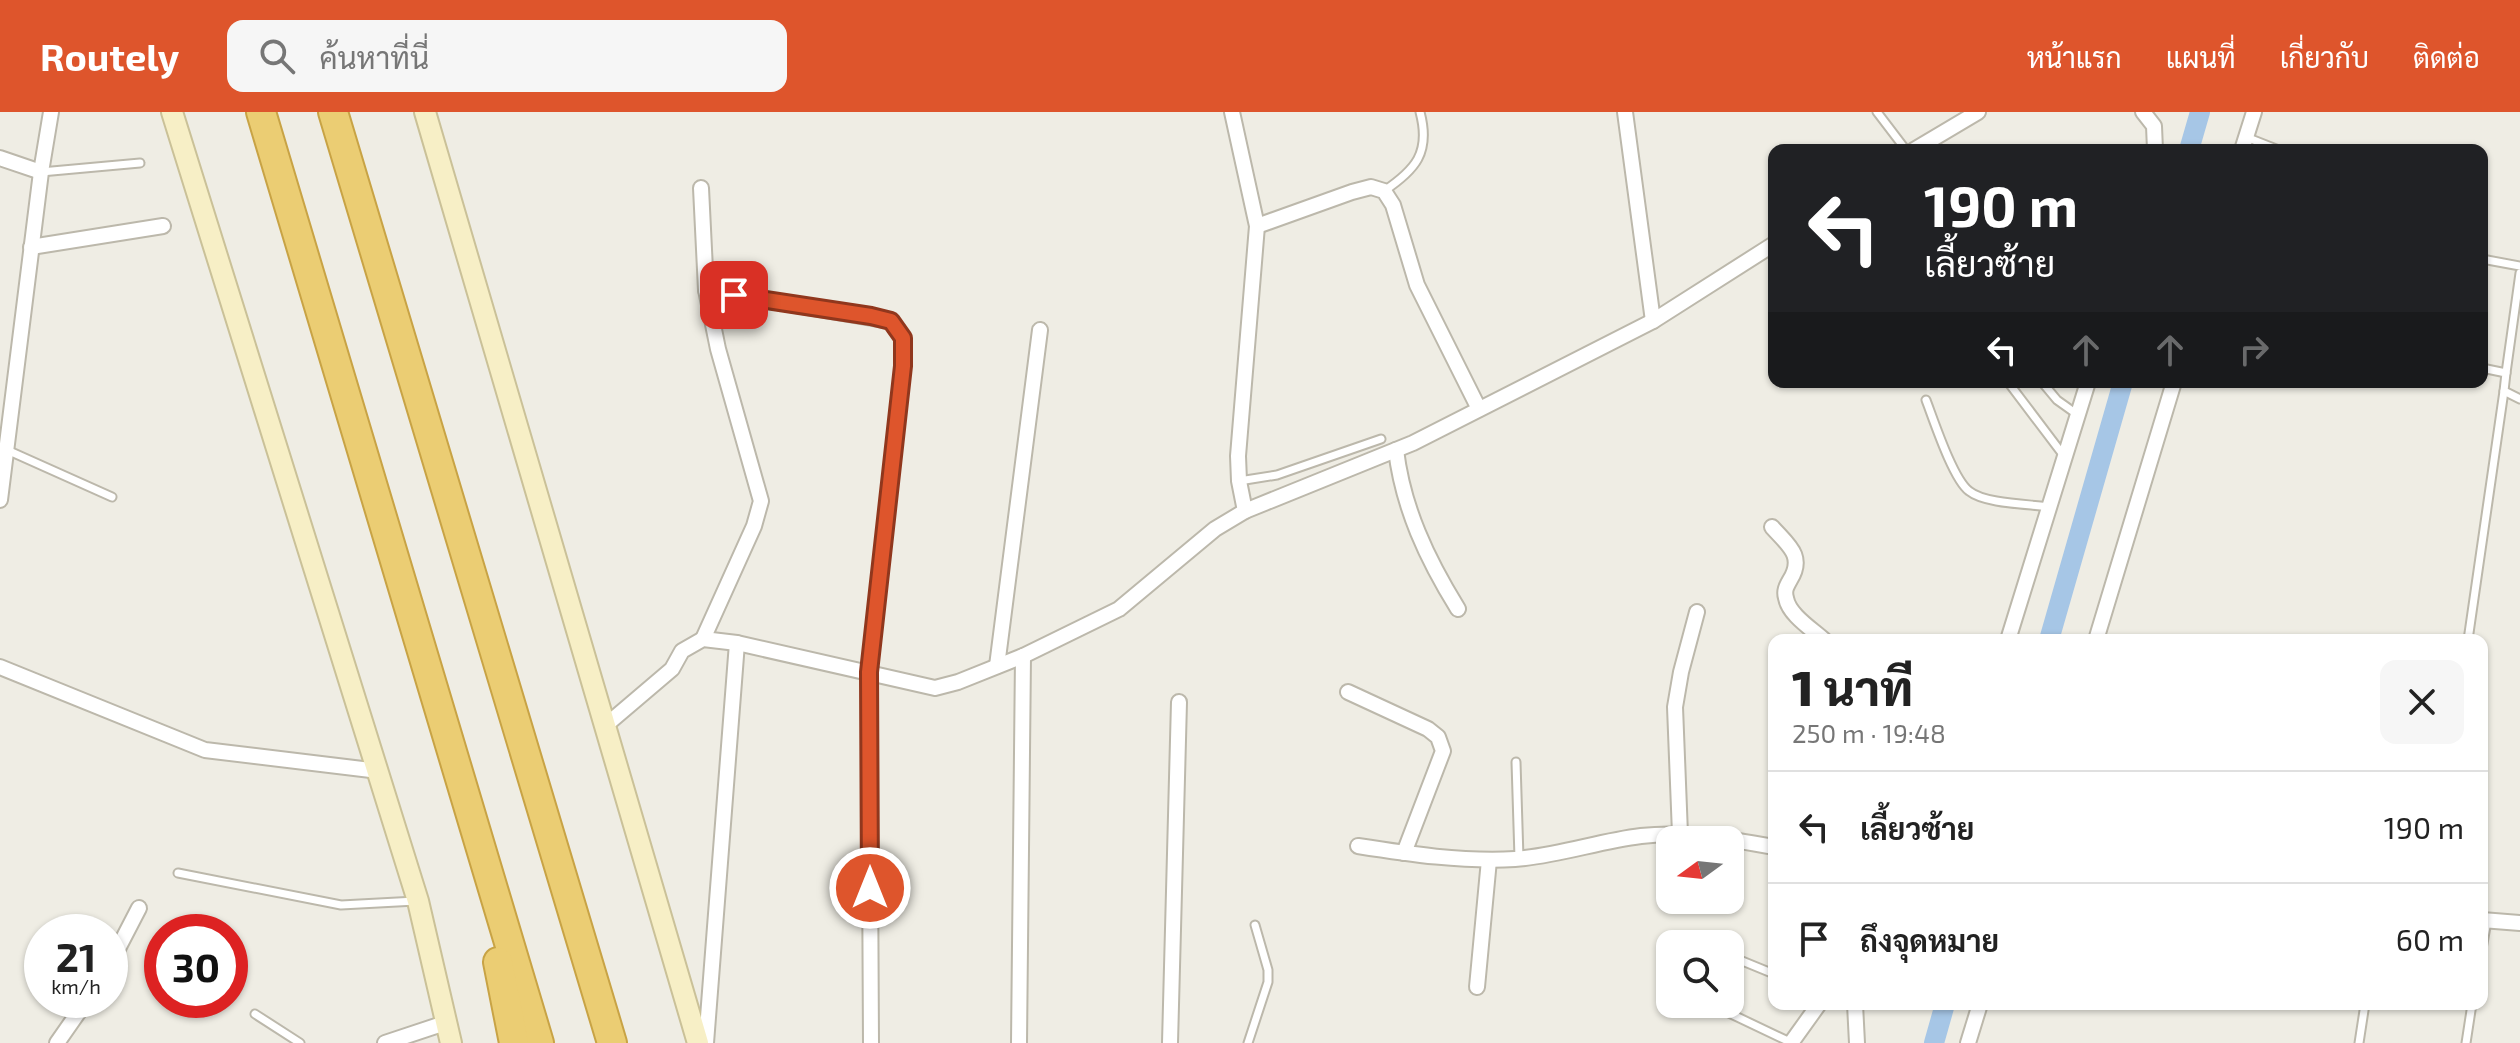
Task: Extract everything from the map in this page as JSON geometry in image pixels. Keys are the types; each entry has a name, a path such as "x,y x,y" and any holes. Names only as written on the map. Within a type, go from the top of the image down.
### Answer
{"highway":[{"path":"261,112 539,1043"},
{"path":"333,112 612,1043"},
{"path":"454,759 514,1043"}],"main road":[{"path":"172,112 418,901 451,1043"},
{"path":"425,112 698,1043"}],"street":[{"path":"0,500 5,440 51,112"},
{"path":"1232,112 1257,226 1238,456 1245,511"},
{"path":"1625,112 1653,321"},
{"path":"1924,144 1978,112"},
{"path":"2143,112 2154,126 2155,144"},
{"path":"2244,144 2254,112"},
{"path":"0,158 41,172"},
{"path":"1257,226 1352,192 1371,187 1384,191 1393,205 1417,285 1479,409"},
{"path":"605,726 672,669 682,651 703,639 754,526 761,501 718,349 706,290 701,188"},
{"path":"31,247 163,226"},
{"path":"703,639 737,643 869,672 917,686 935,688 958,682 1023,656 1119,609 1215,529 1245,511 1396,450 1479,409 1653,321 1768,248"},
{"path":"706,290 871,316 891,321 903,338 903,366 869,672 871,1043"},
{"path":"997,666 1040,330"},
{"path":"2010,634 2086,388"},
{"path":"2098,634 2172,388"},
{"path":"1396,450 1399,475 1413,524 1438,577 1458,609"},
{"path":"1772,527 1797,559 1797,569 1785,589 1786,601 1792,611 1817,634"},
{"path":"1680,826 1675,707 1697,612"},
{"path":"706,1043 737,643"},
{"path":"1019,1043 1023,656"},
{"path":"0,667 205,750 379,771"},
{"path":"1348,692 1428,729 1438,737 1443,751 1404,853"},
{"path":"1170,1043 1179,702"},
{"path":"1358,846 1489,860 1519,858 1656,835"},
{"path":"1744,843 1768,846"},
{"path":"1477,987 1489,860"},
{"path":"128,929 139,908"},
{"path":"2488,920 2520,923"},
{"path":"1792,1043 1815,1010"},
{"path":"1855,1010 1857,1043"},
{"path":"1968,1043 1978,1010"},
{"path":"57,1043 74,1018"},
{"path":"385,1043 407,1039 448,1022"}],"lane":[{"path":"1384,191 1417,164 1422,149 1420,112"},
{"path":"1877,112 1901,144"},
{"path":"41,172 140,163"},
{"path":"2488,260 2520,266"},
{"path":"2469,634 2516,321 2520,273"},
{"path":"2488,369 2506,373"},
{"path":"2013,388 2065,457"},
{"path":"2047,388 2057,400 2078,415"},
{"path":"2504,391 2520,399"},
{"path":"1926,400 1958,478 1969,492 2002,502 2050,507"},
{"path":"1239,481 1277,475 1381,439"},
{"path":"5,440 112,497"},
{"path":"1516,762 1519,858"},
{"path":"178,873 341,905 418,901"},
{"path":"1248,1043 1268,982 1268,970 1255,925"},
{"path":"1744,962 1768,972"},
{"path":"2359,1043 2364,1010"},
{"path":"2466,1043 2471,1010"},
{"path":"255,1014 300,1043"},
{"path":"1739,1018 1792,1043"}],"waterway":[{"path":"2191,144 2200,112"},
{"path":"2051,634 2121,388"},
{"path":"1934,1043 1943,1010"}],"route":[{"path":"734,295 891,321 903,338 903,366 869,672 870,888"}]}
